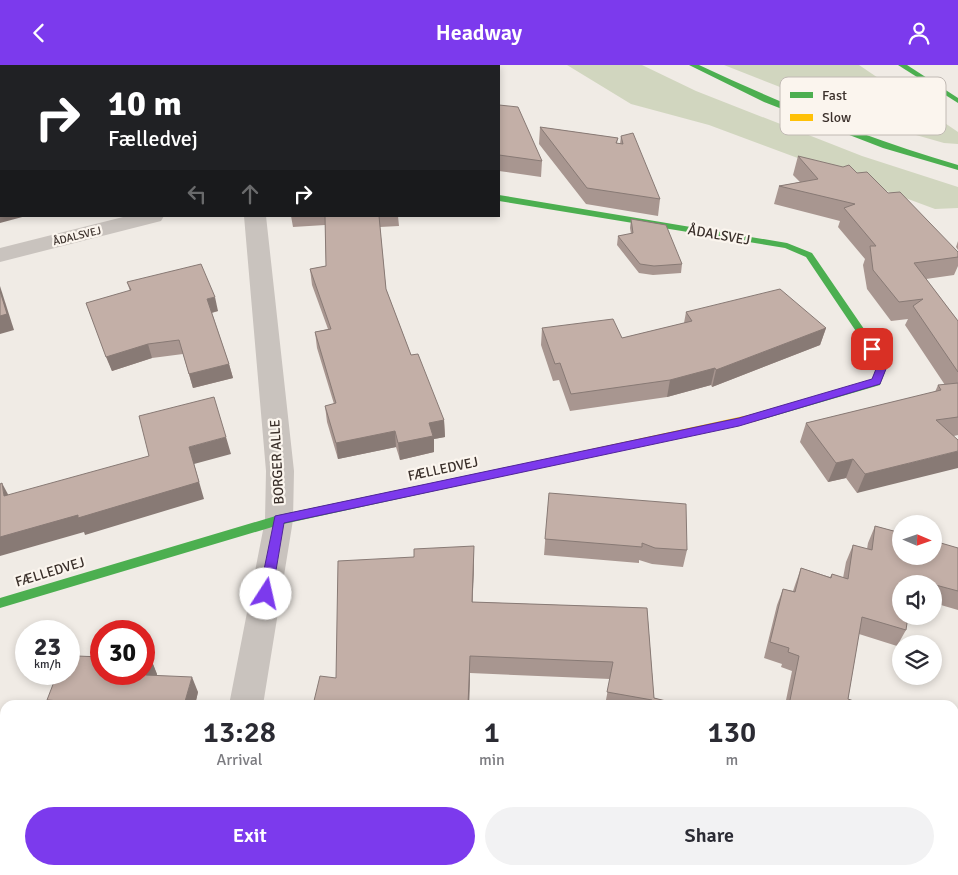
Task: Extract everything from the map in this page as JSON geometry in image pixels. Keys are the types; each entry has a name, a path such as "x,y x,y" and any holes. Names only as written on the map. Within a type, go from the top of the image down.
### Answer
{"main road":[{"path":"693,65 780,105"},
{"path":"902,65 921,77"},
{"path":"946,93 958,101"},
{"path":"858,135 886,146 958,168"},
{"name":"ÅDALSVEJ","path":"500,198 787,246 809,255 883,364"},
{"name":"FÆLLEDVEJ","path":"0,603 279,519 739,422 876,382 883,364"}],"street":[{"name":"ÅDALSVEJ","path":"0,255 149,217"},
{"name":"BORGER ALLE","path":"247,700 279,519 280,471 255,217"}],"green space":[{"path":"567,65 642,65 696,91 780,124 780,135 808,135 862,156 958,187 958,208 935,209 709,125 631,104"},
{"path":"724,65 859,65 877,77 780,77 780,87"},
{"path":"946,124 958,132 958,144 944,143 916,135 946,135"}],"building":[{"path":"500,105 518,107 542,161 500,155"},
{"path":"540,127 618,138 616,143 623,144 621,136 633,133 660,199 587,188"},
{"path":"798,156 843,167 849,165 857,173 867,172 888,193 900,192 958,252 958,257 914,263 958,321 958,372 913,306 923,299 899,302 873,270 870,246 876,246 844,208 855,204 779,186 818,179"},
{"path":"325,217 379,217 386,289 411,355 418,354 444,420 429,423 433,436 398,443 395,431 336,443 325,406 336,403 315,332 331,329 310,269 326,266"},
{"path":"631,219 666,225 682,264 654,266 640,264 618,236 633,233"},
{"path":"201,264 215,297 207,299 229,364 189,374 179,340 148,344 106,357 86,303 131,290 127,282"},
{"path":"780,289 826,328 716,370 715,368 670,380 571,394 560,363 555,364 542,328 613,319 622,338 692,321 686,312"},
{"path":"0,291 7,314 0,316"},
{"path":"958,383 958,417 936,420 958,440 958,451 865,474 853,459 836,463 806,423 941,390 938,385"},
{"path":"214,397 226,437 189,447 199,482 78,518 78,515 0,537 0,484 2,483 4,496 149,456 139,416"},
{"path":"549,493 686,504 687,550 655,548 642,543 642,547 545,539"},
{"path":"875,526 892,531 892,565 942,565 942,543 958,548 958,591 942,587 942,575 892,575 892,625 907,625 906,630 862,617 848,699 851,700 790,700 799,656 788,652 789,648 770,642 783,589 795,592 801,568 831,578 832,574 848,579 853,545 872,550"},
{"path":"474,546 472,602 647,608 654,698 662,700 607,692 613,662 470,656 468,700 314,700 320,676 336,678 338,561 414,557 414,549"},
{"path":"80,656 90,657 90,685 155,685 155,675 192,677 185,700 47,700 53,685 80,685"}],"traffic: fast":[{"path":"693,65 780,105"},
{"path":"902,65 921,77"},
{"path":"946,93 958,101"},
{"path":"858,135 886,146 958,168"},
{"path":"500,198 787,246 809,255 883,364 876,382 753,418"},
{"path":"0,603 279,520 522,468"}],"traffic: slow":[{"path":"522,468 753,418"}],"route":[{"path":"266,594 279,519 739,422 876,382 883,364 872,349"}]}
